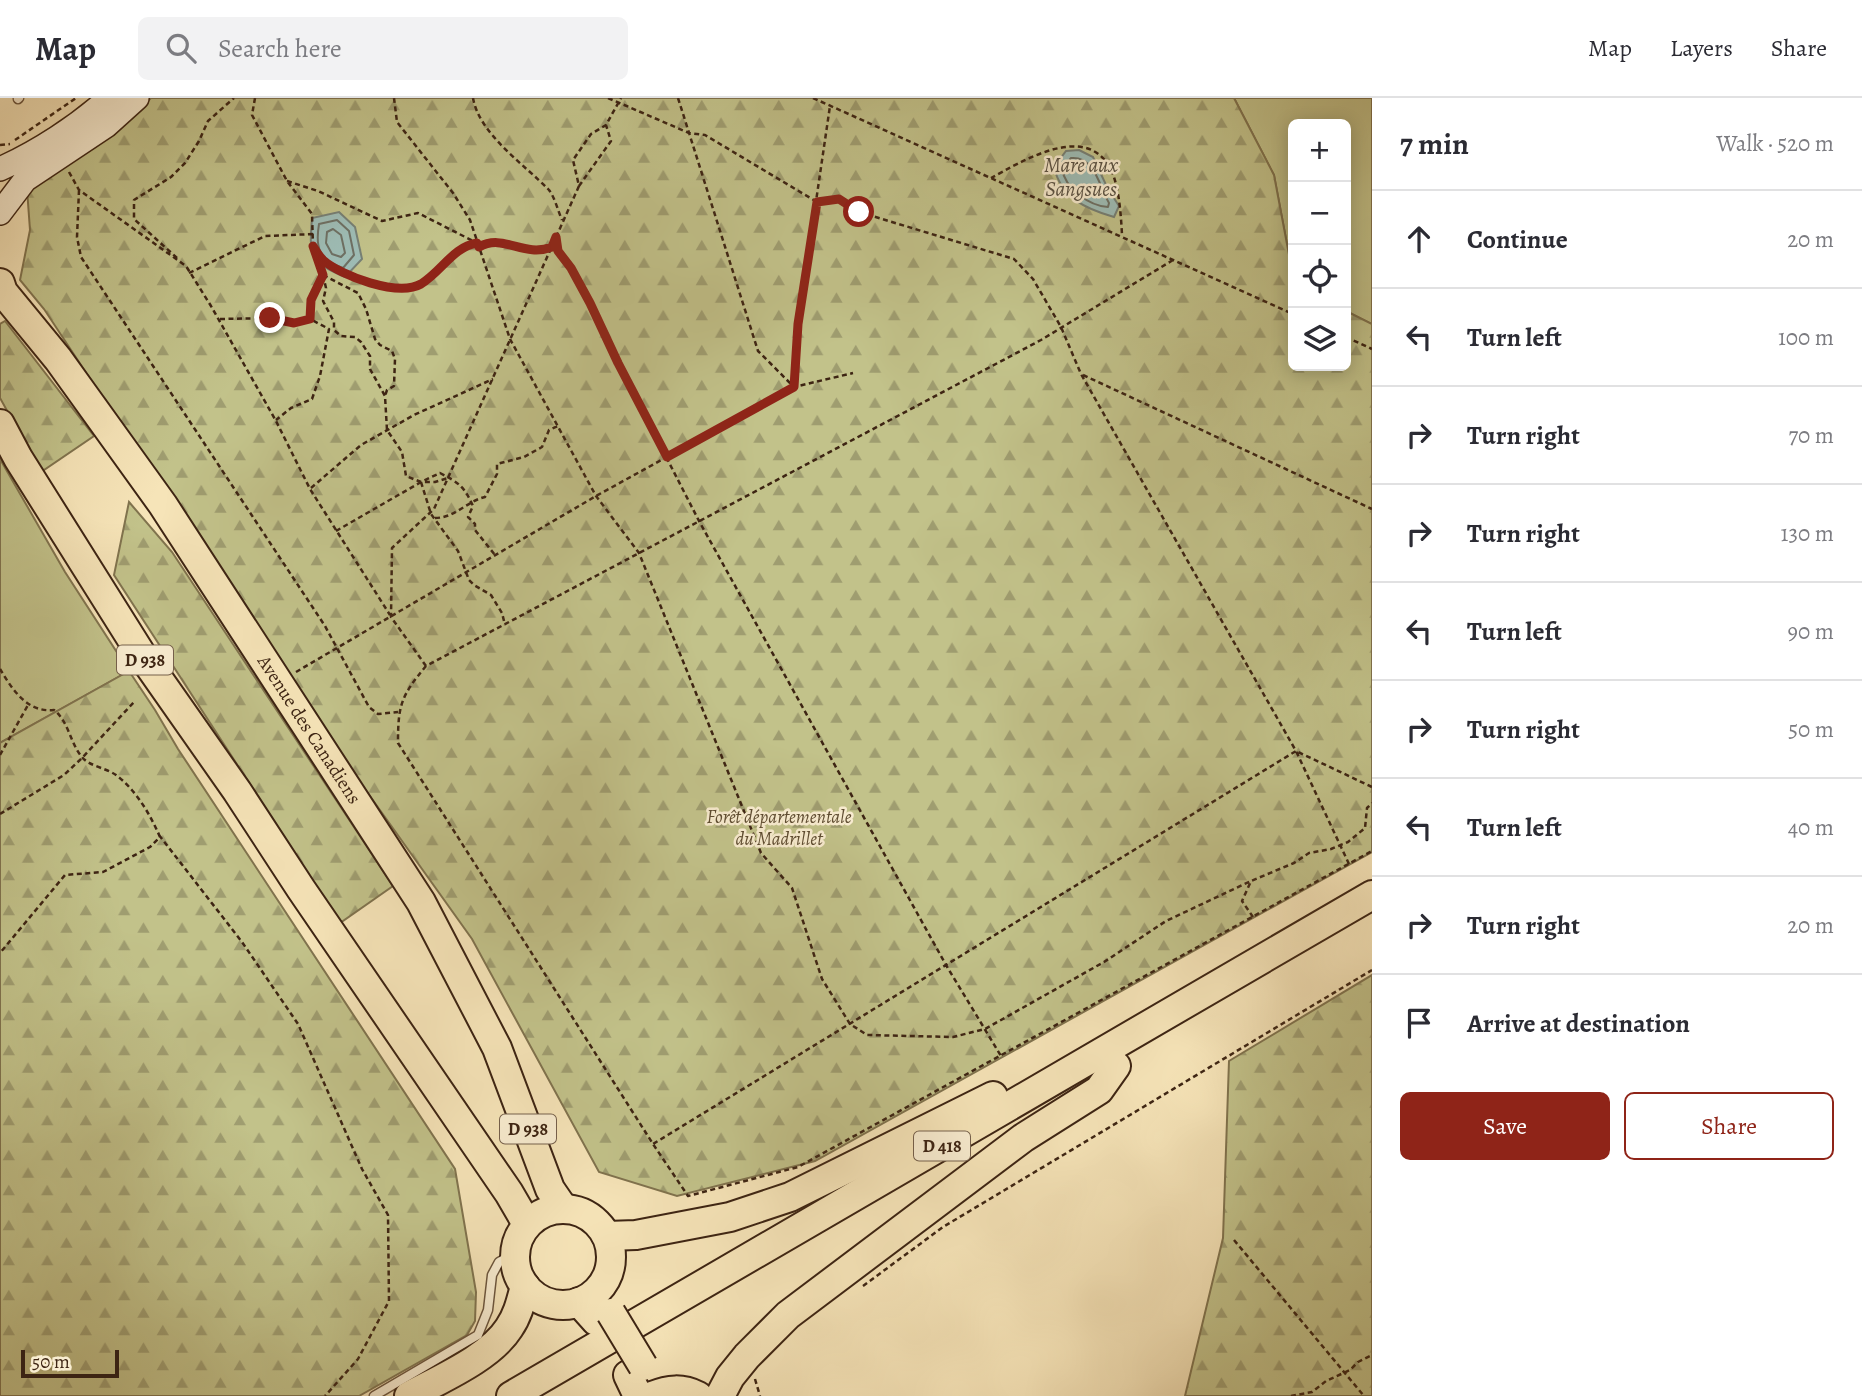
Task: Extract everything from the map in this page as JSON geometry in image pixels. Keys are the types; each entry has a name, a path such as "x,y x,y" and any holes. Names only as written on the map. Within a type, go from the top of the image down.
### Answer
{"highway":[{"name":"Avenue des Canadiens","path":"0,283 3,292 58,359 163,505 380,835 421,902 497,1048 550,1189 563,1208"},
{"name":"D 938","path":"0,424 18,458 143,657 237,791 509,1193 527,1224"},
{"path":"0,433 18,458"},
{"name":"D 418","path":"511,1396 1372,895"},
{"name":"D 418","path":"550,1396 1372,918"},
{"path":"607,1236 636,1235 730,1217 790,1197 1051,1068 1087,1062"},
{"path":"720,1396 730,1377 747,1356 788,1315 1023,1138 1098,1090 1116,1066"},
{"path":"596,1307 550,1303 536,1297 525,1286 515,1265 515,1253 519,1237 527,1224 538,1215 563,1208 577,1210 599,1224 607,1236 611,1265 596,1307 636,1379 650,1376 659,1393 689,1392 698,1396"},
{"path":"409,1396 467,1364 498,1342 517,1313 525,1286"}],"street":[{"path":"0,169 51,140 95,111 109,98"},
{"path":"0,214 25,180 106,126 136,98"}],"lane":[{"path":"374,1396 478,1335 488,1310 492,1275 499,1262 515,1253"}],"path":[{"path":"0,145 10,144 76,98"},
{"path":"234,98 208,121 200,141 171,177 134,200 134,219 186,266 276,421 310,489 391,617 426,666"},
{"path":"254,98 252,115 287,181 312,214 313,246 326,288 323,302 334,322 334,330 341,336 355,337 361,342 370,356 370,369 385,397"},
{"path":"394,98 397,122 470,220 510,339 596,496 639,554 761,853 792,888 822,979 850,1024 867,1035 953,1037 985,1029 1104,962 1166,921 1294,863 1309,853 1348,842 1366,828 1367,808 1372,803"},
{"path":"473,98 474,105 490,131 551,193 563,222"},
{"path":"608,98 689,133 705,135 817,202 839,199 859,212 1014,259 1033,279 1061,327 1081,374 1296,751 1349,864"},
{"path":"579,186 573,160 591,134 606,125 621,98"},
{"path":"678,98 758,351 794,387"},
{"path":"813,98 1288,312"},
{"path":"794,387 798,324 830,106"},
{"path":"391,617 392,548 431,514 579,186 611,141 606,125"},
{"path":"991,178 1034,155 1072,145 1085,146 1109,165 1120,205 1122,237"},
{"path":"61,156 79,190 186,266"},
{"path":"287,181 318,191 382,221 418,213 478,245"},
{"path":"79,190 77,237 81,257 244,500 338,648 369,707 378,714 398,712"},
{"path":"189,273 265,236 314,234"},
{"path":"556,237 558,251 571,268 590,303 698,521 946,965 1001,1056"},
{"path":"313,246 323,260 357,278 377,285 403,289 417,286 436,274 464,245 498,242 533,251 552,247"},
{"path":"1173,260 1029,346 426,666 408,687 398,712 398,744 688,1196 797,1167 1372,851"},
{"path":"310,319 311,300 323,275"},
{"path":"323,275 358,293 370,317 375,339 392,351 395,359 394,386 387,390 385,397 387,430 402,452 406,476 421,482 449,478 460,483 471,501 473,510 468,517 495,555"},
{"path":"219,320 270,318 294,323 310,319 329,329 320,376 312,399 291,408 276,421"},
{"path":"1351,339 1372,349"},
{"path":"288,677 596,496 794,387 853,373"},
{"path":"1081,374 1372,509"},
{"path":"310,489 361,445 492,379"},
{"path":"435,519 463,509 471,501 485,497 497,474 497,464 524,457 541,447 549,430 558,426"},
{"path":"421,482 431,514 458,551 466,573 474,585 491,595 502,613 505,625"},
{"path":"336,531 421,482"},
{"path":"0,669 11,687 28,705 44,711 54,710 61,716 82,758 115,774 130,789 152,818 159,835 242,942 298,1024 362,1170 388,1215 389,1301 358,1359 325,1396"},
{"path":"0,814 64,775 134,702"},
{"path":"0,755 28,705"},
{"path":"1296,751 1372,788"},
{"path":"653,1144 1296,751"},
{"path":"0,953 65,876 103,872 150,847 159,835"},
{"path":"1251,881 1242,901 1253,917"},
{"path":"855,1292 943,1227 1372,970"},
{"path":"1234,1240 1364,1396"},
{"path":"1291,1396 1312,1392 1372,1355"},
{"path":"755,1378 760,1396"}],"green space":[{"name":"Forêt départementale du Madrillet","path":"151,98 1234,98 1274,175 1288,249 1288,371 1351,371 1351,314 1372,324 1372,852 815,1161 677,1196 599,1172 472,939 312,715 44,309 20,280 30,230 27,189 76,154 94,148"},
{"path":"1234,98 1372,98 1372,324 1351,314 1351,119 1288,119 1288,249 1274,175"},
{"path":"5,321 94,436 41,472 0,398 0,324"},
{"path":"0,459 65,572 129,671 0,743"},
{"path":"129,502 172,552 393,886 340,923 114,575"},
{"path":"129,671 455,1169 476,1292 475,1321 467,1335 359,1396 0,1396 0,743"},
{"path":"1372,975 1372,1396 1185,1396 1223,1238 1229,1061"}],"water":[{"name":"Mare aux Sangsues","path":"1079,150 1093,157 1119,206 1114,217 1076,201 1057,178 1054,167 1066,151"},
{"path":"339,212 355,227 362,259 345,277 324,267 318,261 314,256 311,241 312,218"}],"route":[{"path":"270,318 294,323 310,319 311,300 323,275 313,246 323,260 357,278 377,285 403,289 417,286 436,274 464,245 477,243 479,247 487,242 498,242 540,251 552,247 556,237 558,251 571,268 590,303 667,457 794,387 798,324 817,202 839,199 859,212"}]}
